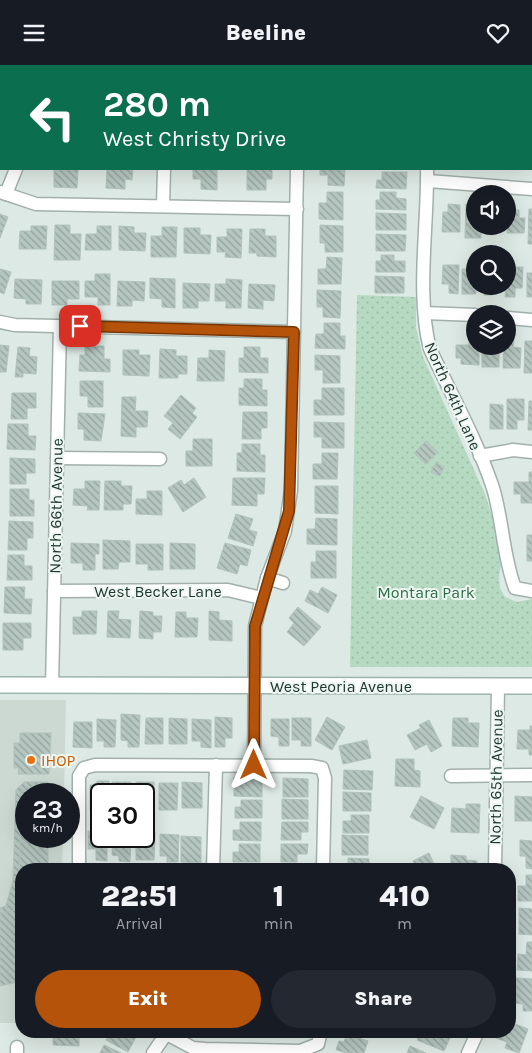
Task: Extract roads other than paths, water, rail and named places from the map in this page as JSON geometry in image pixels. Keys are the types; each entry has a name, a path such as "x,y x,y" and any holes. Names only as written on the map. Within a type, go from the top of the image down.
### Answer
{"main road":[{"name":"West Peoria Avenue","path":"0,685 532,686"}],"street":[{"path":"15,170 3,193 36,204 296,209"},
{"path":"163,206 164,170"},
{"path":"254,765 255,626 261,597 289,511 298,170"},
{"path":"428,175 532,189"},
{"name":"North 64th Lane","path":"428,175 425,313 430,349 492,486 502,521 510,574 515,588 532,591"},
{"path":"425,313 466,315"},
{"path":"516,319 532,320"},
{"path":"0,322 60,326 294,332"},
{"name":"North 66th Avenue","path":"52,685 60,326"},
{"path":"480,456 513,450 532,452"},
{"path":"57,458 160,459"},
{"path":"267,578 283,583"},
{"name":"West Becker Lane","path":"54,591 228,590 261,597"},
{"name":"North 65th Avenue","path":"495,863 498,686"},
{"path":"79,863 79,776 84,768 96,765 254,765 322,768 324,778 323,863"},
{"path":"213,863 216,765"},
{"path":"451,775 532,775"},
{"path":"153,1053 162,1038"},
{"path":"176,1038 193,1048 300,1051 318,1044 319,1038"},
{"path":"469,1053 475,1038"}],"place":[{"name":"IHOP","path":"31,760"}],"park label":[{"name":"Montara Park","path":"426,592"}]}
